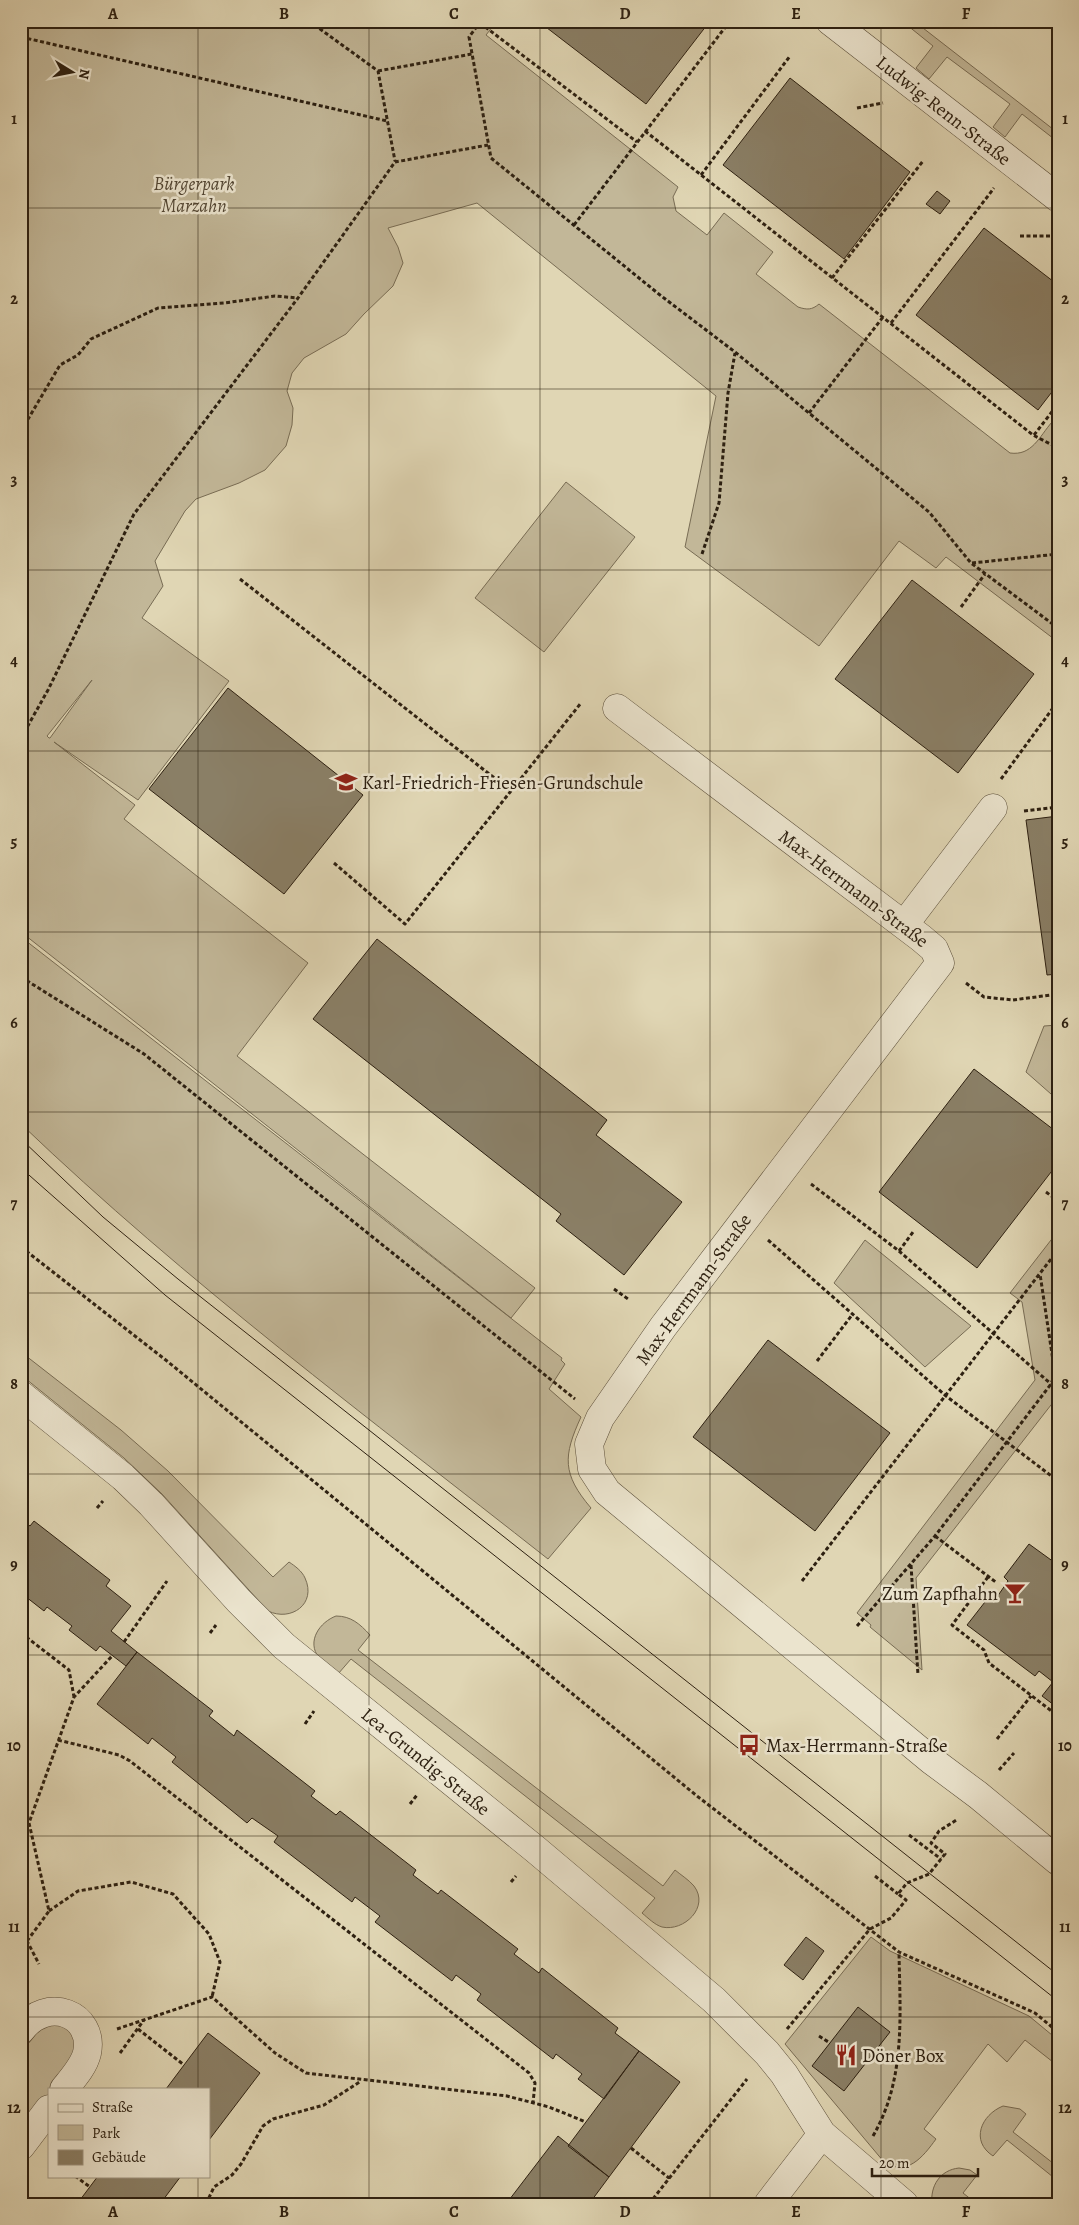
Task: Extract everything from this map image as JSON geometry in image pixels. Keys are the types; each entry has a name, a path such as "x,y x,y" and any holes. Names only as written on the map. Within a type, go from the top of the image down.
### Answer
{"street":[{"name":"Ludwig-Renn-Straße","path":"830,21 1058,198"},
{"name":"Max-Herrmann-Straße","path":"617,708 934,948 940,963 663,1327 600,1418 589,1444 592,1469 607,1492 931,1760 1058,1861"},
{"path":"904,925 993,808"},
{"name":"Lea-Grundig-Straße","path":"21,1395 123,1478 151,1504 284,1646 328,1684 445,1775 714,2000 767,2053 784,2074 822,2134 904,2204"},
{"path":"21,2030 34,2016 47,2011 61,2011 73,2017 83,2027 88,2040 87,2053 82,2066 65,2088"},
{"path":"21,2146 48,2111"},
{"path":"768,2204 822,2134"}],"path":[{"path":"309,21 378,71 395,162"},
{"path":"574,225 730,21"},
{"path":"1050,21 1058,27"},
{"path":"637,142 481,22 469,37 491,158 660,295 735,352 929,512 971,563 1058,628"},
{"path":"21,37 387,121"},
{"path":"378,71 472,54"},
{"path":"701,175 790,56"},
{"path":"645,131 1034,435 1058,448"},
{"path":"21,738 48,690 134,514 298,298 395,162 488,145"},
{"path":"832,278 923,160"},
{"path":"891,323 1013,163"},
{"path":"1020,236 1058,236"},
{"path":"21,431 60,365 78,354 91,339 158,308 224,303 275,296 298,298"},
{"path":"809,413 883,317"},
{"path":"702,554 719,502 728,393 735,352"},
{"path":"1034,435 1058,404"},
{"path":"971,563 1058,554"},
{"path":"961,607 985,574"},
{"path":"240,579 511,791"},
{"path":"993,808 1002,775 1058,701"},
{"path":"334,863 405,924 581,703"},
{"path":"940,963 984,997 1013,1000 1058,994"},
{"path":"21,977 144,1054 600,1418"},
{"path":"787,1166 899,1251 1051,1384"},
{"path":"1046,1192 1058,1201"},
{"path":"744,1220 794,1261 852,1315 946,1396 1058,1481"},
{"path":"899,1251 913,1232"},
{"path":"21,1247 167,1361 697,1796 899,1952 1035,2013 1058,2032"},
{"path":"802,1581 1058,1250"},
{"path":"857,1626 935,1536 1051,1384 1056,1373 1040,1274"},
{"path":"614,1289 628,1299"},
{"path":"817,1361 852,1315"},
{"path":"935,1536 997,1584"},
{"path":"910,1564 918,1676"},
{"path":"988,1577 952,1625 984,1650 989,1663 1058,1716"},
{"path":"124,1642 167,1581"},
{"path":"21,1632 69,1670 74,1697"},
{"path":"49,1911 29,1823 74,1697 113,1655"},
{"path":"997,1739 1032,1696"},
{"path":"58,1740 119,1755 130,1761 529,2073 535,2084 533,2103"},
{"path":"21,1826 29,1823"},
{"path":"909,1835 941,1859"},
{"path":"898,1894 907,1883 929,1874 945,1854 931,1843 935,1838"},
{"path":"870,1930 891,1918 906,1900 875,1876"},
{"path":"27,1941 49,1911 78,1891 131,1882 173,1894 209,1934 220,1962 212,1998"},
{"path":"21,1937 27,1941 39,1964"},
{"path":"856,2164 882,2121 892,2092 899,2059 899,1952"},
{"path":"212,1998 275,2053 306,2073 361,2081 507,2096 586,2122"},
{"path":"112,2031 212,1998"},
{"path":"117,2056 144,2020"},
{"path":"138,2029 184,2065"},
{"path":"819,2036 830,2043"},
{"path":"206,2204 214,2187 232,2175 242,2164 263,2126 273,2119 324,2105 361,2081"},
{"path":"631,2148 669,2178"},
{"path":"78,2178 90,2187"}],"green space":[{"name":"Bürgerpark Marzahn","path":"21,21 497,21 486,35 678,187 673,197 676,211 707,235 724,213 773,252 756,274 798,307 809,309 819,304 1010,453 1024,452 1030,448 1052,422 1058,427 1058,642 946,557 936,568 899,541 819,646 685,547 716,396 477,203 388,228 398,247 403,263 393,286 346,334 304,358 292,373 287,391 293,408 292,425 286,446 265,470 239,483 196,499 185,511 155,561 163,586 142,618 229,681 138,800 54,742 135,805 124,819 308,963 237,1056 535,1288 511,1318 21,932","holes":["92,680 50,738 47,736"]},
{"path":"902,21 914,21 1058,133 1058,142 1022,114 1005,137 993,127 1010,104 947,57 929,79 916,68 933,46"},
{"path":"566,482 635,537 544,652 475,598"},
{"path":"21,937 562,1358 561,1360 565,1364 549,1389 581,1417 571,1443 568,1464 570,1475 575,1485 591,1508 548,1559 213,1294 148,1239 21,1124"},
{"path":"1058,1025 1058,1086 1051,1094 1026,1072 1044,1026"},
{"path":"1058,1231 1058,1396 916,1578 922,1670 870,1627 871,1625 857,1613 1035,1380 1022,1302 1010,1293"},
{"path":"865,1240 971,1326 925,1367 834,1283"},
{"path":"21,1352 121,1430 168,1471 273,1577 289,1562 298,1569 304,1575 308,1587 308,1596 305,1603 293,1612 285,1614 268,1611 162,1494 124,1458 21,1375"},
{"path":"336,1616 346,1617 355,1621 370,1635 358,1650 663,1886 675,1870 694,1886 699,1902 697,1910 686,1922 679,1926 670,1928 654,1923 642,1913 655,1898 351,1659 338,1674 319,1658 315,1652 314,1645 314,1639 320,1627"},
{"path":"871,1937 890,1951 1029,2016 1058,2040 1058,2066 1025,2040 1007,2062 988,2044 924,2129 936,2139 914,2163 900,2167 884,2162 785,2044"},
{"path":"47,2023 68,2023 80,2050 54,2088 48,2088 48,2096 21,2131 21,2053"},
{"path":"1003,2106 1020,2109 1026,2114 1013,2132 1058,2167 1058,2181 1007,2140 993,2156 986,2150 980,2136 981,2129 989,2116"},
{"path":"959,2168 970,2170 977,2175 963,2193 977,2204 932,2204 933,2191 938,2180 946,2172"}],"building":[{"path":"538,21 710,21 646,104"},
{"path":"790,78 910,172 844,259 723,165"},
{"path":"937,191 950,201 940,214 926,204"},
{"path":"984,228 1058,285 1058,384 1038,410 916,315"},
{"path":"912,580 1034,674 958,773 835,679"},
{"path":"228,688 363,795 284,894 149,789"},
{"path":"1058,816 1058,974 1047,975 1026,820"},
{"path":"377,939 607,1120 596,1135 682,1202 624,1275 556,1221 561,1214 313,1019"},
{"path":"974,1069 1058,1133 1058,1163 977,1268 879,1192"},
{"path":"768,1340 890,1433 815,1531 693,1437"},
{"path":"21,1519 30,1526 34,1521 110,1580 106,1586 131,1606 111,1631 137,1652 126,1666 100,1646 96,1651 69,1630 72,1626 47,1607 44,1611 21,1593"},
{"path":"1029,1544 1058,1565 1058,1708 1042,1696 1053,1682 1039,1671 1035,1676 967,1625 992,1593 997,1597 1008,1581 1004,1577"},
{"path":"137,1652 213,1711 209,1716 234,1736 237,1730 315,1791 311,1796 336,1815 340,1811 416,1870 413,1875 438,1894 441,1890 518,1949 514,1954 539,1973 542,1968 618,2028 615,2033 639,2051 604,2099 578,2079 582,2074 556,2054 553,2059 477,2000 481,1994 456,1975 452,1981 375,1922 380,1916 355,1897 352,1902 274,1842 278,1836 252,1818 247,1823 172,1762 176,1757 152,1738 148,1744 97,1704"},
{"path":"806,1937 824,1951 803,1980 784,1965"},
{"name":"Döner Box","path":"858,2007 890,2032 844,2091 812,2066"},
{"path":"208,2033 260,2073 210,2139 210,2088 167,2088"},
{"path":"639,2051 680,2082 609,2177 568,2146"},
{"path":"558,2136 609,2177 589,2204 506,2204"},
{"path":"96,2178 180,2178 160,2204 77,2204"}],"tram line":[{"path":"21,1139 103,1217 178,1279 1058,1975"},
{"path":"21,1168 165,1295 1058,2001"}],"place":[{"name":"Karl-Friedrich-Friesen-Grundschule","path":"346,782"},
{"name":"Zum Zapfhahn","path":"1015,1593"},
{"name":"Max-Herrmann-Straße","path":"749,1745"},
{"name":"Döner Box","path":"846,2055"}]}
